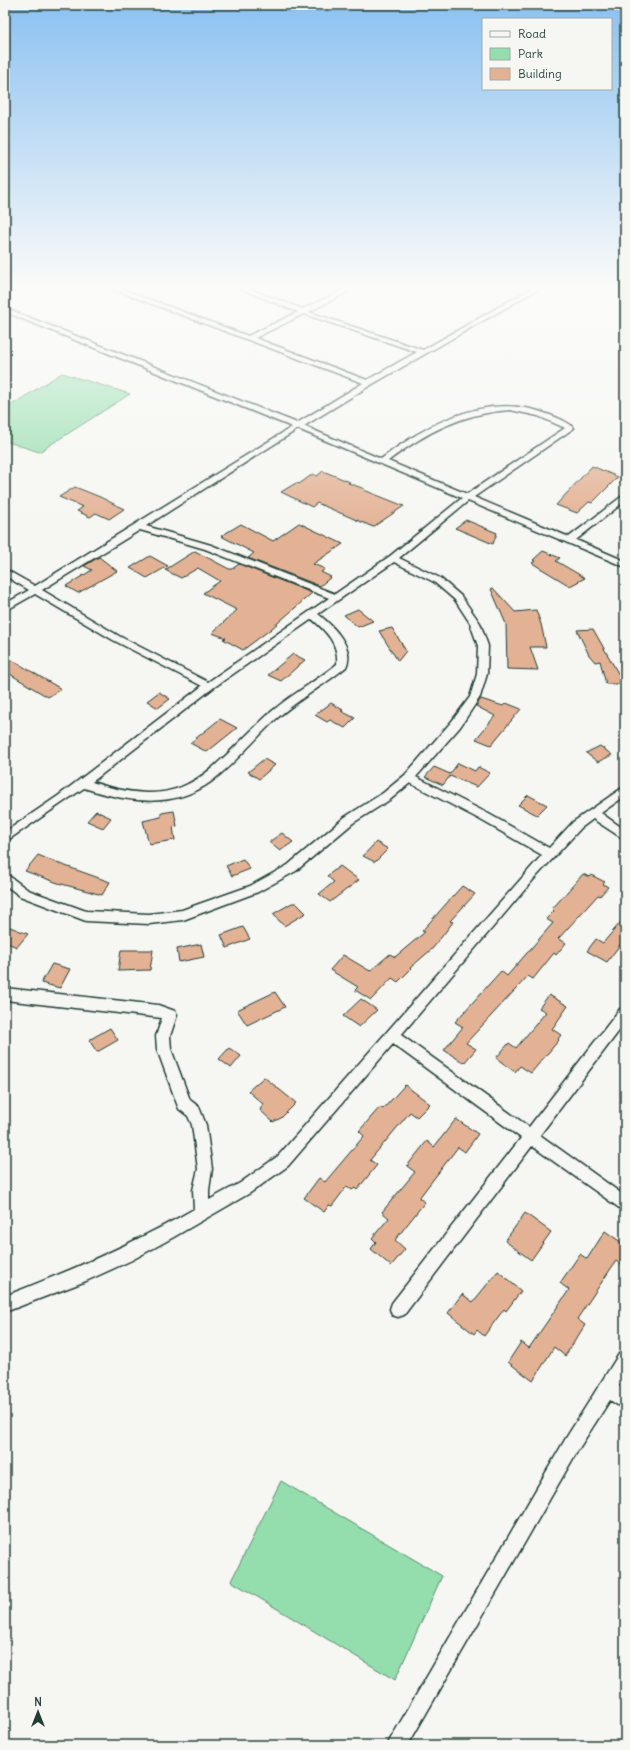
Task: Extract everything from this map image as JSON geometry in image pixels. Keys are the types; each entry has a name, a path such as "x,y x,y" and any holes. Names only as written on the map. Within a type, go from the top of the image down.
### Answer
{"street":[{"path":"153,369 297,426 625,564"},
{"path":"328,369 368,383"},
{"path":"5,608 140,527 297,426 342,402 368,383 393,369"},
{"path":"5,838 83,783 209,686 314,615 394,558 467,498 570,428 533,412 510,408 490,411 474,414 433,428 418,436 382,462"},
{"path":"570,541 625,497"},
{"path":"140,527 208,547 336,598"},
{"path":"5,878 24,893 50,904 86,916 149,920 183,915 254,889 292,868 349,820 387,796 409,778 456,724 475,698 482,674 483,646 475,623 458,598 437,580 394,558"},
{"path":"5,572 116,638 209,686"},
{"path":"83,783 130,797 146,797 177,793 192,789 202,782 217,770 280,710 342,665 344,657 336,638 330,629 314,615"},
{"path":"409,778 483,816 551,855"},
{"path":"5,1304 80,1276 147,1244 245,1188 284,1161 529,877 577,826 625,790"},
{"path":"594,814 625,836"},
{"path":"5,994 158,1011 170,1015 163,1036 164,1049 184,1104 194,1112 199,1125 205,1169 201,1190 202,1213"},
{"path":"398,1309 625,1013"},
{"path":"392,1036 625,1205"},
{"path":"397,1745 538,1500 625,1360"},
{"path":"608,1388 625,1401"}],"green space":[{"path":"62,373 130,394 39,452 5,441 5,409"},
{"path":"281,1481 442,1576 395,1680 231,1581"}],"building":[{"path":"592,466 618,477 592,503 589,502 577,513 556,505"},
{"path":"323,471 404,506 373,527 317,503 312,507 281,492 296,483 299,484 313,474 317,476"},
{"path":"75,487 124,509 109,519 96,513 90,517 77,511 83,507 59,497"},
{"path":"466,520 497,533 493,544 455,528"},
{"path":"299,523 343,544 313,564 325,569 321,572 331,577 320,586 248,558 254,553 221,536 241,524 273,541"},
{"path":"195,551 229,569 232,569 239,564 312,593 271,629 243,650 223,639 226,638 212,633 237,610 203,593 220,581 198,568 181,578 165,570"},
{"path":"543,551 560,558 556,561 585,578 570,586 532,563 535,561 533,560"},
{"path":"150,556 168,566 147,578 130,568"},
{"path":"99,557 117,571 78,593 66,586 92,570 84,566"},
{"path":"493,588 515,612 536,610 546,647 530,647 538,670 507,669 506,624 491,589"},
{"path":"358,609 373,621 358,627 344,615"},
{"path":"392,628 406,651 398,661 379,631"},
{"path":"593,629 619,675 621,684 606,684 600,661 595,662 589,655 577,630"},
{"path":"293,654 305,660 281,681 268,675"},
{"path":"5,656 61,689 48,697 36,690 5,671"},
{"path":"159,692 170,699 158,708 147,701"},
{"path":"481,699 503,706 506,703 521,709 491,745 476,739 495,716 476,706"},
{"path":"331,703 343,710 341,711 355,718 345,728 330,720 327,722 315,715"},
{"path":"220,719 237,728 207,752 190,743"},
{"path":"600,746 612,755 598,762 586,753"},
{"path":"264,759 275,765 259,779 248,772"},
{"path":"458,763 475,771 478,767 490,773 477,787 450,776 443,785 425,777 434,767 450,774"},
{"path":"528,795 547,805 537,815 518,805"},
{"path":"96,811 111,818 103,828 87,821"},
{"path":"174,811 177,826 173,827 175,840 149,844 143,821 161,817 161,813"},
{"path":"282,833 293,842 280,851 269,842"},
{"path":"376,842 388,849 375,862 363,856"},
{"path":"38,855 110,882 102,895 58,883 25,871"},
{"path":"243,859 250,869 232,876 226,866"},
{"path":"340,866 359,880 330,902 319,894 334,882 327,876"},
{"path":"583,874 589,877 591,875 605,882 603,884 608,887 600,896 598,895 558,939 566,943 556,955 554,953 533,979 528,976 466,1043 476,1049 464,1063 444,1050 463,1027 455,1022 501,971 507,976 553,923 546,919 554,911 552,909"},
{"path":"462,886 475,894 450,921 453,922 433,948 410,968 411,969 398,982 392,978 371,1000 355,990 358,987 330,970 343,955 370,971 390,954 395,957 425,932 422,931"},
{"path":"292,903 296,903 306,913 284,926 273,914"},
{"path":"625,917 625,938 607,962 587,951 596,939 603,943"},
{"path":"5,925 28,934 17,947 5,942"},
{"path":"243,927 250,939 227,948 221,935"},
{"path":"201,944 204,957 179,962 177,949"},
{"path":"121,950 153,950 150,970 118,971"},
{"path":"52,964 70,969 60,988 41,983"},
{"path":"275,992 285,1007 247,1025 237,1010"},
{"path":"549,995 568,1006 552,1029 561,1035 558,1039 559,1040 531,1073 520,1066 515,1072 496,1058 509,1043 516,1048 546,1012 539,1008"},
{"path":"361,999 377,1010 359,1027 343,1016"},
{"path":"110,1028 118,1040 97,1052 89,1040"},
{"path":"229,1048 241,1056 231,1068 219,1059"},
{"path":"264,1077 296,1103 281,1118 273,1122 260,1110 263,1104 248,1091"},
{"path":"405,1085 430,1104 417,1117 410,1112 370,1160 377,1165 357,1190 355,1188 352,1190 347,1186 332,1206 329,1205 324,1212 304,1198 319,1178 325,1182 364,1136 359,1131 380,1107 383,1109"},
{"path":"456,1119 478,1134 465,1152 458,1147 419,1198 425,1202 395,1240 405,1249 391,1266 371,1249 376,1242 372,1238 389,1218 382,1212 415,1172 407,1166 427,1141 434,1147"},
{"path":"525,1213 551,1232 531,1260 505,1241"},
{"path":"605,1231 625,1245 625,1268 616,1261 577,1319 585,1325 565,1356 554,1347 533,1381 508,1362 521,1342 529,1348 569,1290 560,1283 580,1254 587,1259"},
{"path":"498,1271 521,1291 506,1311 504,1309 484,1336 477,1330 474,1334 448,1313 462,1294 473,1302"}]}
